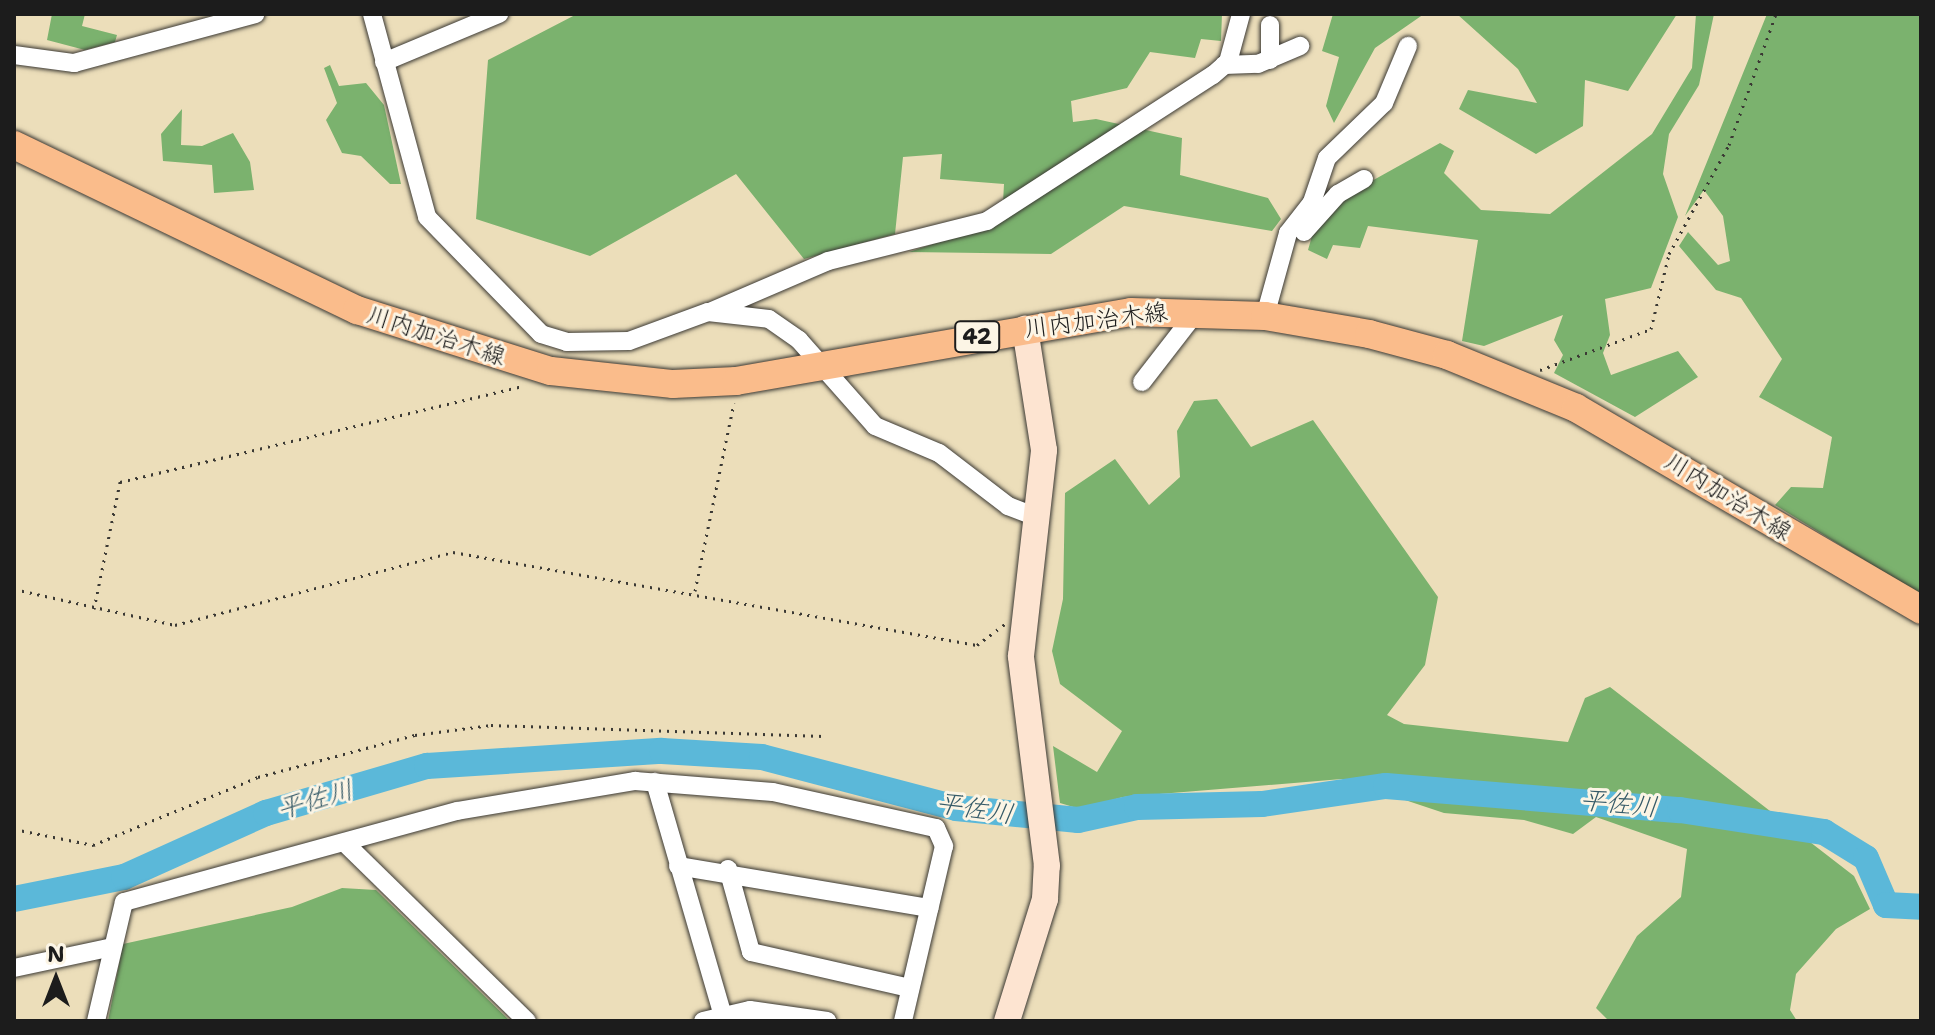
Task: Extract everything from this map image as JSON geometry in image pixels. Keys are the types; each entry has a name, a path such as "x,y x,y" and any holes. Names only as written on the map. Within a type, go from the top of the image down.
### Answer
{"main road":[{"name":"川内加治木線","path":"14,145 409,332 551,371 673,384 736,381 1025,328 1131,312 1197,311 1265,316 1402,342 1520,383 1639,444 1921,610"}],"street":[{"path":"14,55 74,63 223,18 255,14"},
{"path":"372,14 427,217 541,334 567,342 629,341 708,312 828,261 987,221 1224,65 1270,60 1300,46"},
{"path":"384,62 499,14"},
{"path":"1224,65 1241,14"},
{"path":"1270,25 1270,60"},
{"path":"1265,316 1277,270 1327,158 1384,103 1408,46"},
{"path":"1277,270 1338,194 1364,179"},
{"path":"1142,382 1197,311"},
{"path":"708,312 769,319 819,366 875,426 939,453 1008,506 1039,518"},
{"path":"1007,1021 1045,899 1047,836 1022,680 1024,613 1039,518 1044,450 1025,328"},
{"path":"655,782 722,1013"},
{"path":"96,1021 108,948 124,902 526,797 655,782 773,792 936,828 944,846 903,1021"},
{"path":"347,845 527,1021"},
{"path":"678,866 728,869 930,908"},
{"path":"728,869 751,952 909,988"},
{"path":"14,968 108,948"},
{"path":"703,1021 722,1013 778,1011 827,1021"}],"path":[{"path":"1520,383 1651,329 1669,254 1729,145 1776,14"},
{"path":"695,591 736,381"},
{"path":"94,609 120,482 523,386"},
{"path":"14,589 175,625 453,552 695,591 977,645 1024,613"},
{"path":"14,829 93,845 258,777 415,735 491,725 824,736"}],"green space":[{"path":"52,14 85,14 82,26 117,35 115,42 85,50 47,40"},
{"path":"577,14 1222,14 1221,41 1201,39 1195,58 1150,52 1127,88 1071,101 1073,122 1096,119 1182,138 1180,175 1268,198 1281,219 1272,231 1124,206 1051,254 909,252 1002,221 1004,184 940,179 942,154 903,157 895,234 804,259 736,174 590,256 476,219 488,60"},
{"path":"1333,14 1424,14 1375,48 1334,123 1326,106 1339,57 1322,51"},
{"path":"1457,14 1677,14 1628,91 1585,80 1583,126 1536,154 1459,109 1468,90 1537,103 1518,69"},
{"path":"1696,14 1714,14 1699,85 1669,134 1663,174 1678,217 1651,288 1605,299 1610,335 1603,353 1611,375 1678,351 1698,377 1635,417 1554,373 1563,355 1554,340 1563,315 1484,346 1462,341 1478,240 1368,226 1360,248 1333,245 1327,259 1308,250 1312,236 1352,192 1440,143 1454,151 1444,173 1481,210 1550,214 1652,134 1692,68"},
{"path":"1767,14 1921,14 1921,595 1775,505 1791,487 1823,488 1832,437 1759,397 1782,359 1741,298 1716,290 1679,246 1688,232 1718,265 1730,261 1723,216 1704,190 1685,216"},
{"path":"330,65 339,86 366,83 384,105 401,184 390,184 361,156 342,153 326,120 337,103 324,68"},
{"path":"182,109 181,145 202,146 233,133 250,162 254,190 214,193 212,165 163,161 161,134"},
{"path":"1217,399 1251,447 1313,420 1438,597 1425,665 1387,715 1404,724 1568,742 1585,698 1610,687 1854,876 1870,909 1836,929 1796,974 1790,1010 1797,1021 1609,1021 1596,1008 1637,936 1681,897 1687,849 1596,817 1573,834 1524,820 1444,813 1342,779 1123,797 1080,809 1060,803 1053,746 1097,772 1122,731 1060,684 1052,651 1063,599 1065,493 1115,459 1149,505 1180,477 1177,431 1194,401"},
{"path":"342,888 376,890 510,1021 108,1021 123,944 292,907"}],"waterway":[{"name":"平佐川","path":"14,899 124,877 266,813 427,766 662,751 762,757 956,808 1078,820 1137,807 1262,804 1386,786 1680,810 1824,832 1866,858 1886,905 1921,907"}]}
